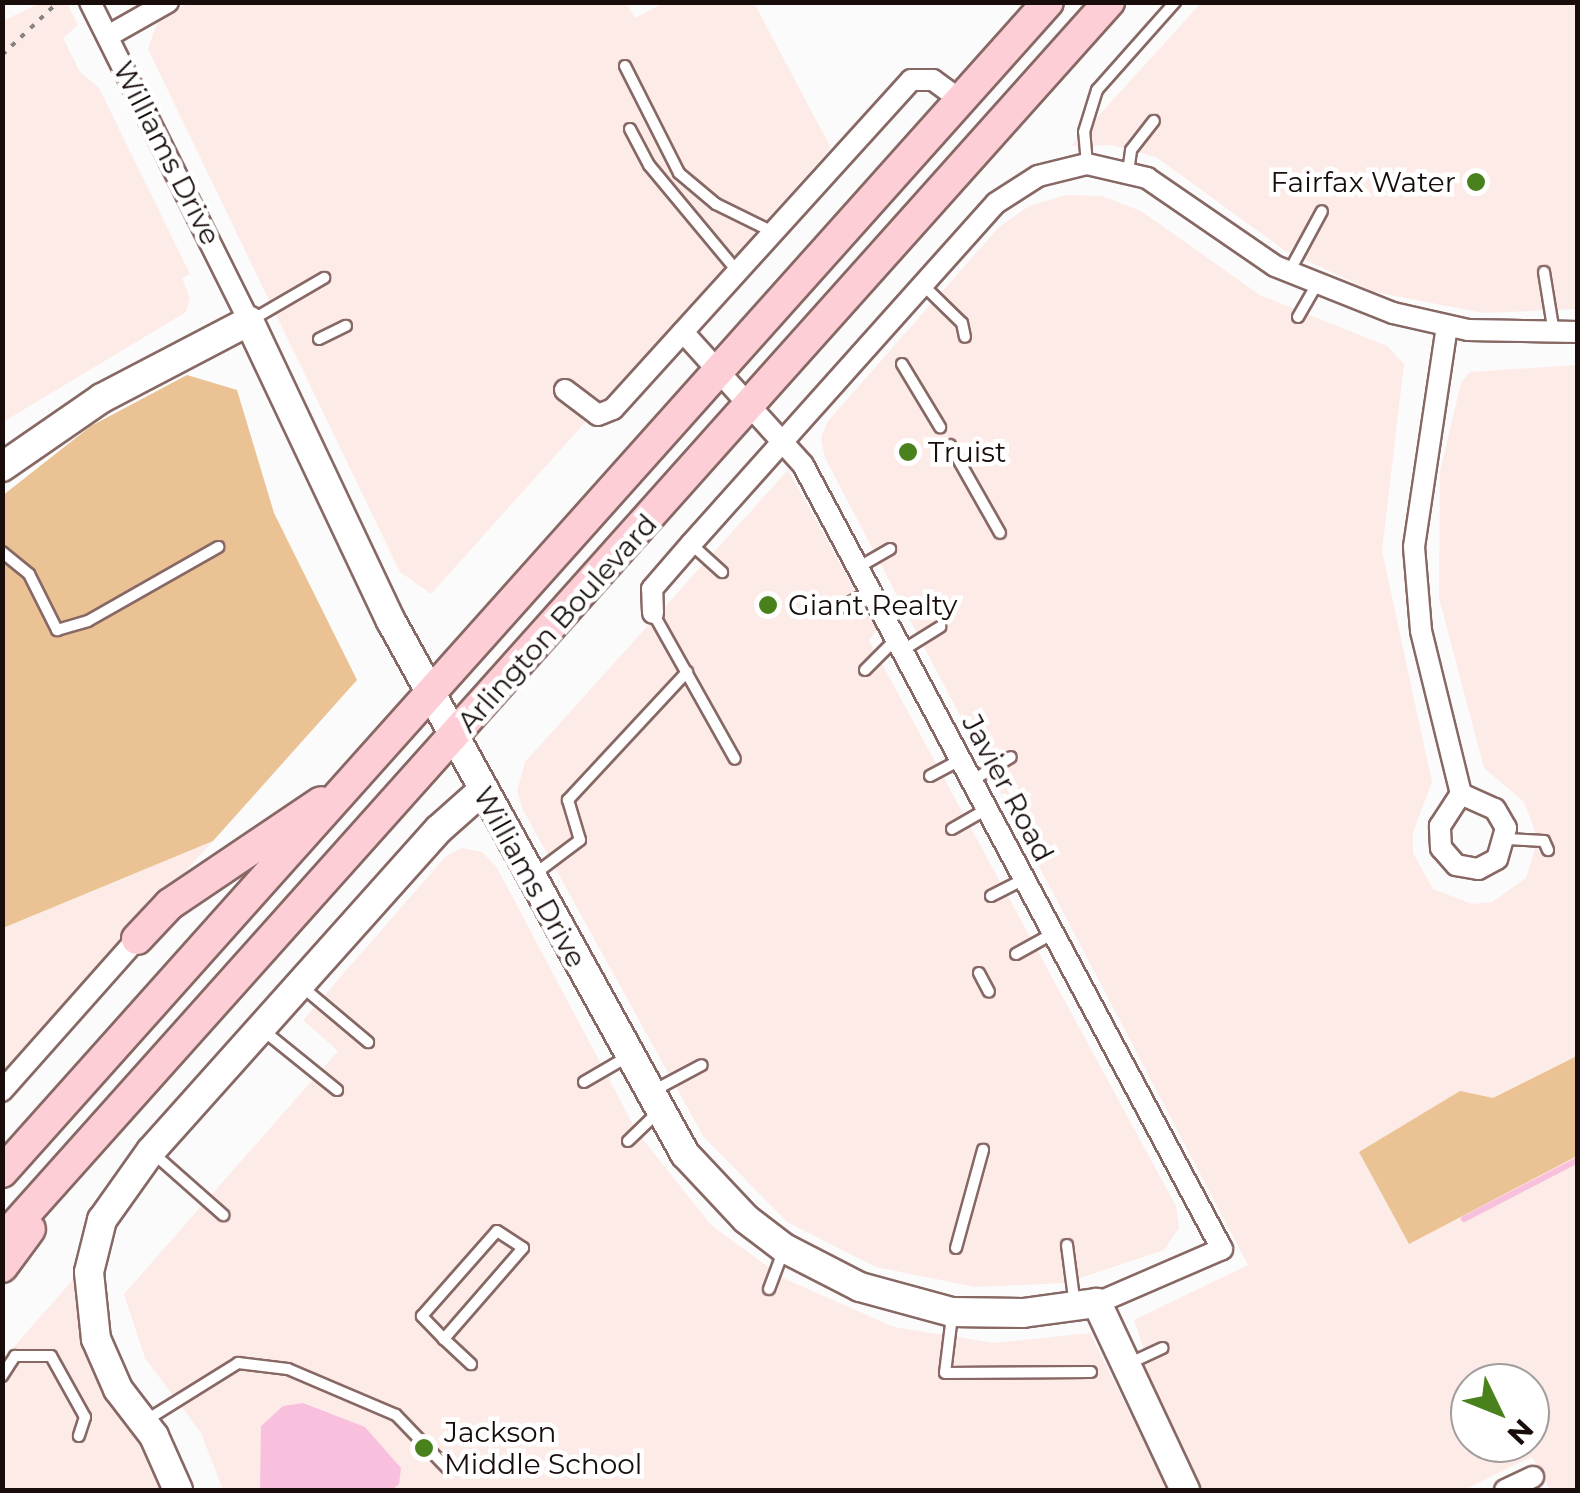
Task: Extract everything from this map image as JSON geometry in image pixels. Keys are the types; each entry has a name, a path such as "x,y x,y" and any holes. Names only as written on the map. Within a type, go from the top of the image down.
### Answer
{"main road":[{"name":"Arlington Boulevard","path":"2,1172 1048,2"},
{"name":"Arlington Boulevard","path":"2,1240 1110,2"},
{"path":"137,939 170,904 345,788"},
{"path":"2,1267 134,1097"},
{"path":"2,1161 54,1112"}],"street":[{"name":"Williams Drive","path":"90,2 454,739 653,1103 712,1187 784,1248 860,1287 952,1312 1086,1305 1222,1248"},
{"path":"108,36 168,2"},
{"path":"565,390 591,412 605,414 911,80 934,80 961,100"},
{"path":"653,613 652,589 922,285 1016,186 1087,164 1128,172 1171,190 1289,273 1316,286 1447,326 1554,334 1578,332"},
{"path":"2,467 102,398 250,321"},
{"path":"1447,326 1414,547 1421,630 1461,794 1440,826 1447,858 1478,869 1497,859 1507,839 1495,809 1461,794"},
{"name":"Javier Road","path":"684,332 785,439 872,591 1222,1248"},
{"path":"178,1490 144,1422 103,1363 88,1293 102,1220 126,1179 150,1150 438,829 483,790"},
{"path":"2,1090 137,939"},
{"path":"1086,1305 1127,1365 1185,1490"},
{"path":"1505,1490 1536,1484"}],"lane":[{"path":"1087,164 1084,132 1097,90 1174,2"},
{"path":"624,66 679,173 716,204 774,232"},
{"path":"1128,172 1131,150 1154,121"},
{"path":"630,129 648,165 738,272"},
{"path":"1289,273 1322,211"},
{"path":"1544,272 1554,334"},
{"path":"250,321 324,278"},
{"path":"922,285 962,323 965,337"},
{"path":"1298,317 1316,286"},
{"path":"319,339 346,326"},
{"path":"902,364 940,427"},
{"path":"950,446 1000,533"},
{"path":"691,544 722,572"},
{"path":"2,552 29,574 57,630 88,621 218,547"},
{"path":"859,567 890,549"},
{"path":"834,610 872,591"},
{"path":"653,613 735,759"},
{"path":"865,670 900,644 940,628"},
{"path":"531,877 580,840 568,800 687,672"},
{"path":"973,780 1011,756"},
{"path":"930,776 961,759"},
{"path":"952,829 988,808"},
{"path":"1507,839 1544,841 1548,850"},
{"path":"992,896 1025,878"},
{"path":"1016,954 1054,933"},
{"path":"979,973 989,992"},
{"path":"300,984 368,1042"},
{"path":"261,1028 337,1090"},
{"path":"584,1082 628,1056"},
{"path":"628,1141 653,1103 702,1065"},
{"path":"150,1150 222,1215"},
{"path":"956,1248 983,1150"},
{"path":"444,1339 523,1248 497,1231 422,1316 444,1339 471,1364"},
{"path":"1067,1245 1086,1305"},
{"path":"769,1289 784,1248"},
{"path":"952,1312 945,1373 1092,1372"},
{"path":"1127,1365 1162,1348"},
{"path":"2,1376 14,1356 51,1356 66,1372 85,1417 78,1436"},
{"path":"144,1422 238,1363 288,1369 396,1414 449,1470"}],"path":[{"path":"2,55 58,2"}],"shaded area":[{"path":"626,2 635,18 664,3 754,3 831,148 431,594 400,572 148,49 158,20 189,3"},
{"path":"40,3 67,3 78,25 63,38 80,72 99,88 190,274 182,278 190,298 186,312 3,422 3,21"},
{"path":"1201,3 1577,3 1577,309 1484,313 1374,292 1284,250 1156,157 1111,145 1071,146"},
{"path":"1066,195 1102,196 1141,211 1260,295 1387,346 1404,364 1382,551 1432,782 1413,832 1413,853 1433,889 1472,904 1492,902 1526,878 1538,839 1524,802 1484,768 1439,598 1440,471 1461,383 1470,372 1577,365 1577,1490 1550,1490 1535,1463 1550,1463 1550,1363 1450,1363 1450,1463 1519,1463 1463,1490 1201,1490 1139,1356 1145,1353 1134,1320 1248,1265 825,458 821,438 828,421 998,228 1029,206"},
{"path":"187,375 237,390 274,513 357,680 213,841 3,928 2,496 91,426"},
{"path":"788,470 877,630 869,640 1176,1206 1179,1228 1164,1250 1065,1283 975,1287 876,1267 787,1222 703,1136 523,810 517,791 525,762"},
{"path":"213,841 3,1072 3,928"},
{"path":"462,848 482,852 496,866 637,1132 711,1225 783,1278 894,1327 994,1343 1090,1333 1168,1490 223,1490 201,1433 145,1358 124,1294 338,1051 303,1020 446,856"},
{"path":"1577,1056 1577,1156 1409,1244 1359,1152 1460,1091 1493,1098"},
{"path":"78,1274 138,1433 164,1490 3,1490 3,1359"},
{"path":"303,1403 365,1427 401,1468 399,1484 392,1490 260,1490 261,1426 283,1406"}],"waterway":[{"path":"1464,1219 1578,1160"}],"place":[{"name":"Fairfax Water","path":"1476,182"},
{"name":"Truist","path":"908,452"},
{"name":"Giant Realty","path":"768,605"},
{"name":"Jackson Middle School","path":"424,1448"}]}
